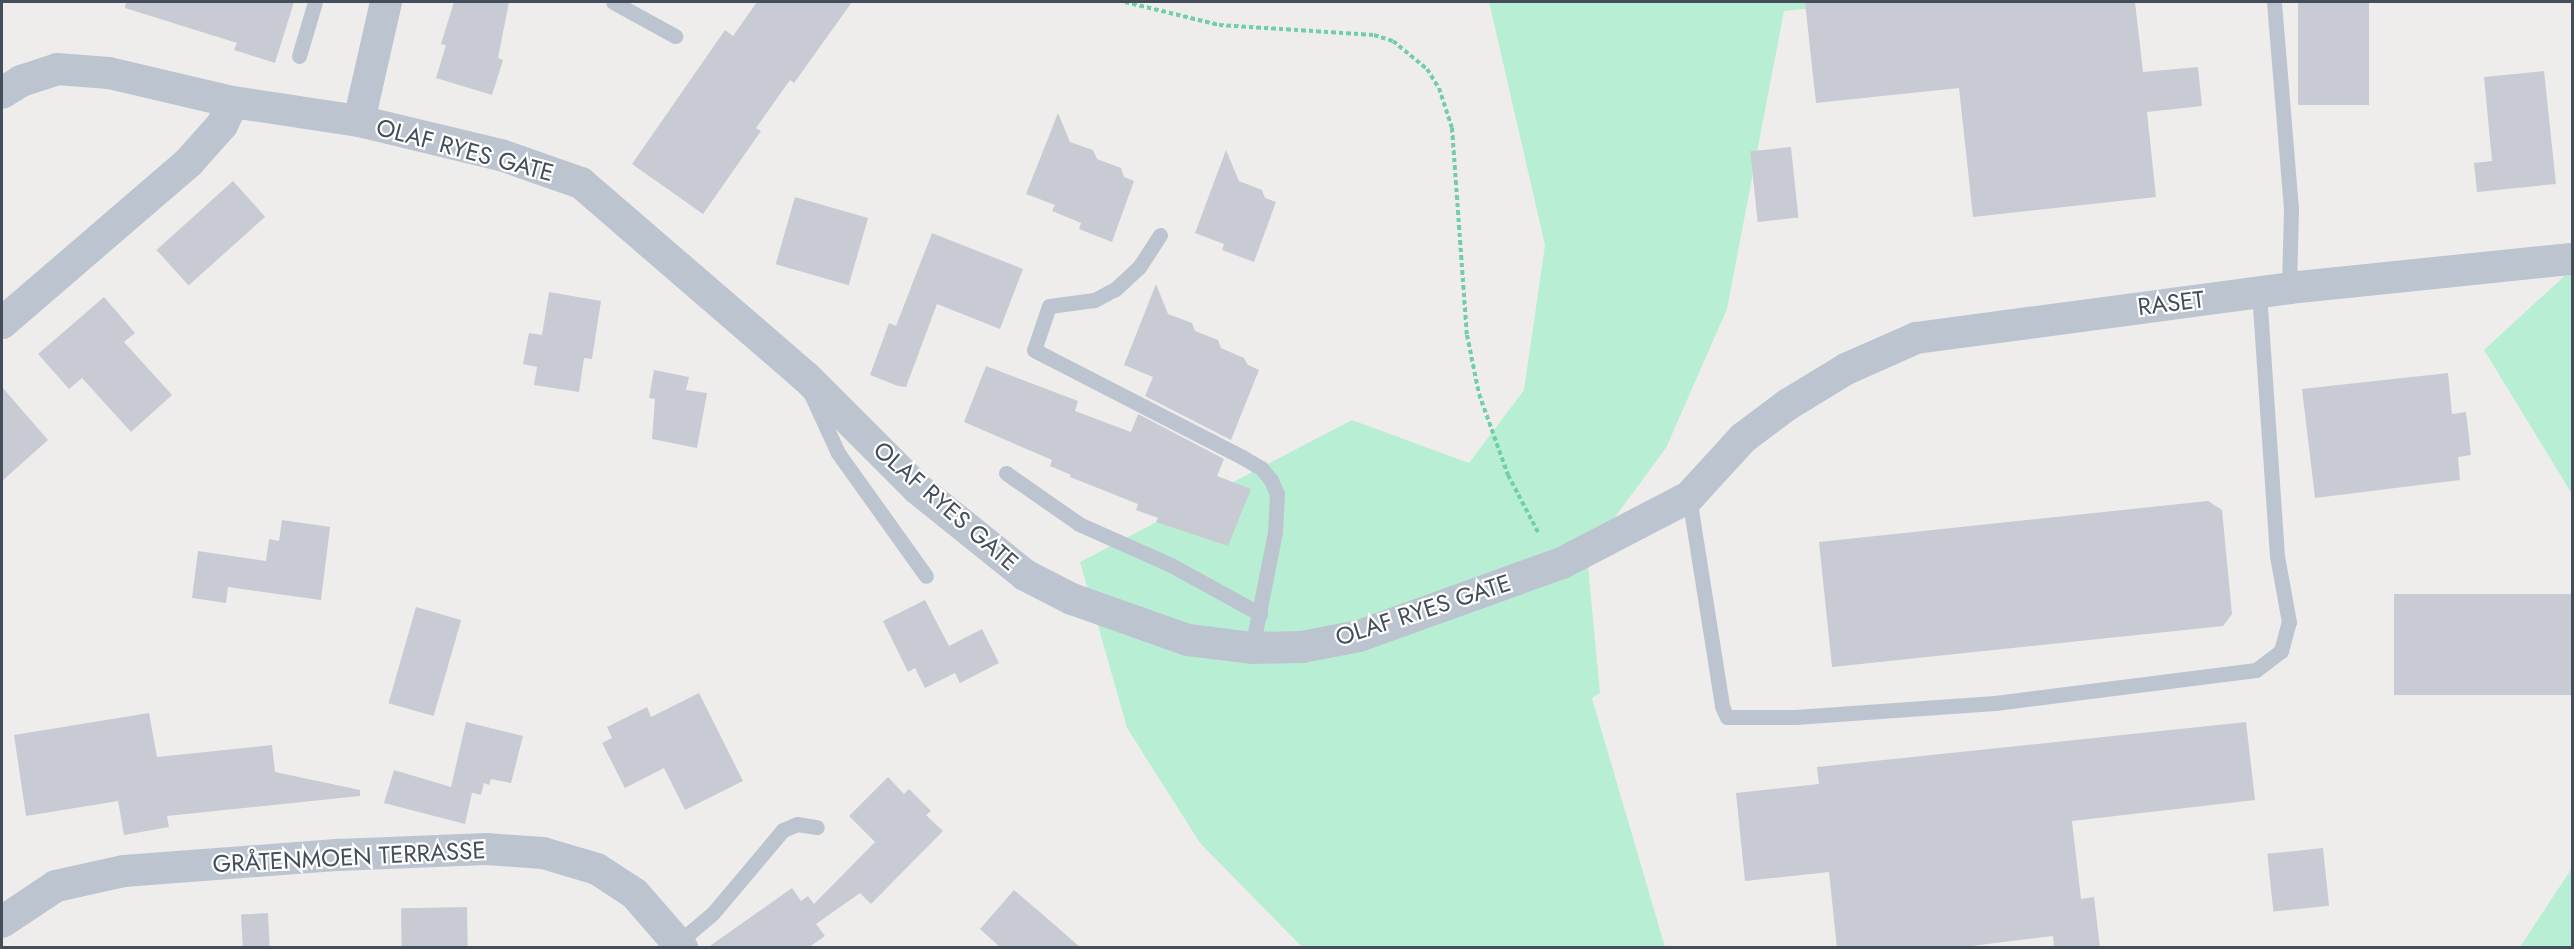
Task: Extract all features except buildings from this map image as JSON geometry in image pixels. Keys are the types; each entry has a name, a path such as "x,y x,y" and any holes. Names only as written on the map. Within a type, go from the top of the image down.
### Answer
{"street":[{"path":"359,121 386,2"},
{"name":"OLAF RYES GATE","path":"2,93 21,81 57,69 109,73 233,102 359,121 501,155 580,183 806,377 918,489 1025,575 1072,599 1178,637 1252,648 1302,647 1359,636 1562,562 1689,497 1743,438 1787,405"},
{"path":"2,323 189,162 222,125 233,102"},
{"name":"RASET","path":"1787,405 1846,369 1916,338 2274,290 2572,259"},
{"name":"GRÅTENMOEN TERRASSE","path":"2,922 56,886 124,871 339,855 486,849 543,853 597,869 635,894 681,944"}],"lane":[{"path":"299,56 315,2"},
{"path":"613,2 675,36"},
{"path":"1689,497 1722,706 1727,717 1795,717 1995,703 2256,670 2281,651 2289,622 2277,556 2274,290 2291,209 2274,2"},
{"path":"1160,235 1139,267 1115,289 1094,300 1049,306 1034,350 1261,468 1274,487 1278,509 1252,648"},
{"name":"OLAF RYES GATE","path":"806,377 817,412 838,453 926,576"},
{"path":"1006,473 1078,524 1171,565 1260,614"},
{"name":"GRÅTENMOEN TERRASSE","path":"681,944 712,913 783,830 797,825 817,827"}],"path":[{"path":"1125,2 1219,25 1374,34 1393,41 1427,69 1439,88 1452,128 1467,335 1479,394 1526,511 1562,562"}],"green space":[{"path":"1489,2 1877,2 1784,11 1727,309 1666,448 1587,555 1600,693 1592,698 1665,947 1302,947 1200,843 1127,728 1080,562 1352,420 1469,463 1524,390 1545,245"},
{"path":"2572,269 2572,494 2484,350"},
{"path":"2572,868 2572,947 2520,947"}]}
